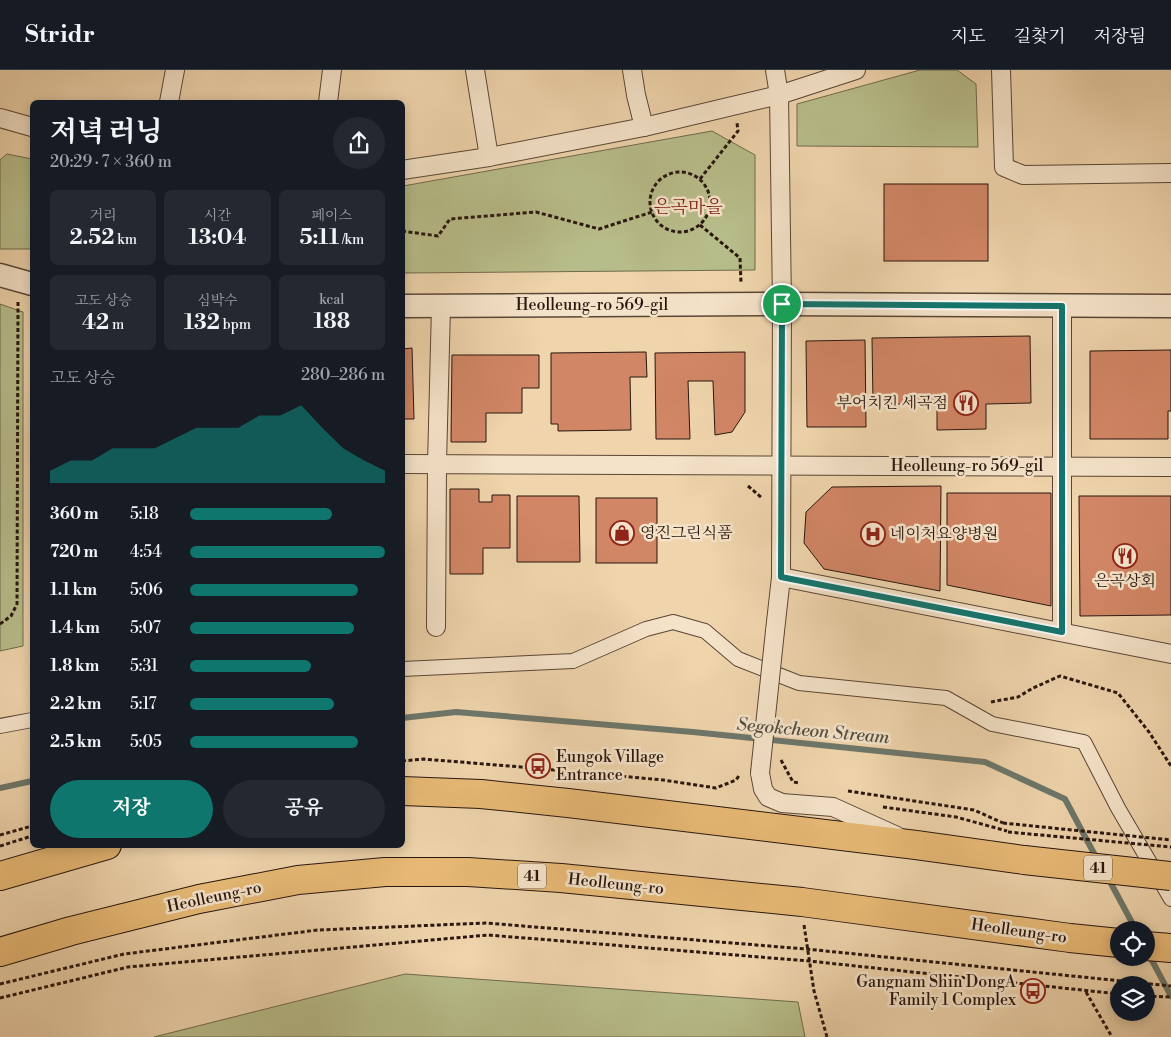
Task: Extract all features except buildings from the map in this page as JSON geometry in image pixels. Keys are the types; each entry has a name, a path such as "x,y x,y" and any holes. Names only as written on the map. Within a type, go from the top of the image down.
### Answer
{"main road":[{"name":"41","path":"405,791 481,794 568,803 1024,860 1171,876"},
{"path":"0,876 97,848"},
{"name":"Heolleung-ro","path":"0,952 71,930 199,899 298,880 385,872 468,872 561,878 802,902 1110,942"},
{"path":"1155,947 1171,948"}],"street":[{"path":"169,100 175,70"},
{"path":"328,100 332,70"},
{"path":"475,70 489,157"},
{"path":"632,70 644,127"},
{"path":"775,70 779,94 782,304 781,577 775,631 752,770 768,796 782,803 833,807 916,845"},
{"path":"405,170 489,157 644,127 779,94 856,70"},
{"path":"1001,70 1004,167 1023,176 1171,173"},
{"path":"0,118 30,126"},
{"name":"Heolleung-ro 569-gil","path":"405,306 782,304 1171,306"},
{"path":"436,627 437,464 441,306"},
{"path":"1062,306 1062,466"},
{"name":"Heolleung-ro 569-gil","path":"405,464 1171,467"},
{"name":"Heolleung-ro 569-gil","path":"1062,466 1062,632"},
{"path":"781,577 1171,654"},
{"path":"405,669 573,661 646,629 673,622 704,631 738,659 799,683 946,698 992,724 1084,742 1118,808 1171,900"},
{"path":"0,726 30,720"}],"path":[{"path":"700,179 738,131 735,105"},
{"path":"681,172 691,174 700,179 706,187 710,207 700,225 691,230 681,232 671,231 663,227 656,220 650,202 651,193 656,184 662,178 681,172"},
{"path":"405,231 438,236 450,219 536,212 599,229 652,212"},
{"path":"700,225 740,258 742,305"},
{"path":"0,624 10,616 17,604 17,279"},
{"path":"746,484 766,501"},
{"path":"982,702 992,702 1018,696 1060,676 1118,693 1149,732 1171,766"},
{"path":"780,758 794,782 802,783"},
{"path":"405,761 423,759 522,767 663,780 716,788 736,780 752,770"},
{"path":"847,790 974,810 1003,823 1171,840"},
{"path":"0,835 30,827"},
{"path":"1008,832 1171,846"},
{"path":"0,846 30,837"},
{"path":"802,902 806,949 814,991 827,1037"},
{"path":"0,984 124,954 318,930 486,923 806,949 1171,986"},
{"path":"0,998 128,967 488,935 809,961 1110,993"},
{"path":"1086,992 1112,1037"},
{"path":"1155,996 1171,997"}],"green space":[{"path":"920,70 957,70 976,84 978,147 797,146 797,104"},
{"path":"712,131 755,155 755,270 405,273 405,186"},
{"path":"7,154 30,159 30,249 0,249 0,160"},
{"path":"0,304 23,312 23,646 0,651"},
{"path":"405,974 798,1002 805,1037 154,1037"}],"waterway":[{"name":"Segokcheon Stream","path":"405,718 456,712 693,732 985,762 1065,799 1098,861"},
{"name":"Segokcheon Stream","path":"0,788 30,781"},
{"name":"Segokcheon Stream","path":"1107,876 1131,921"},
{"name":"Segokcheon Stream","path":"1155,966 1171,996"}],"place":[{"name":"부어치킨 세곡점","path":"966,403"},
{"name":"영진그린식품","path":"622,533"},
{"name":"네이처요양병원","path":"873,534"},
{"name":"은곡상회","path":"1125,556"},
{"name":"Eungok Village Entrance","path":"538,766"},
{"name":"Gangnam Shin DongA Family 1 Complex","path":"1033,991"}],"district":[{"name":"은곡마을","path":"688,207"}],"route":[{"path":"782,304 1062,306 1062,632 781,577 782,304"}]}
